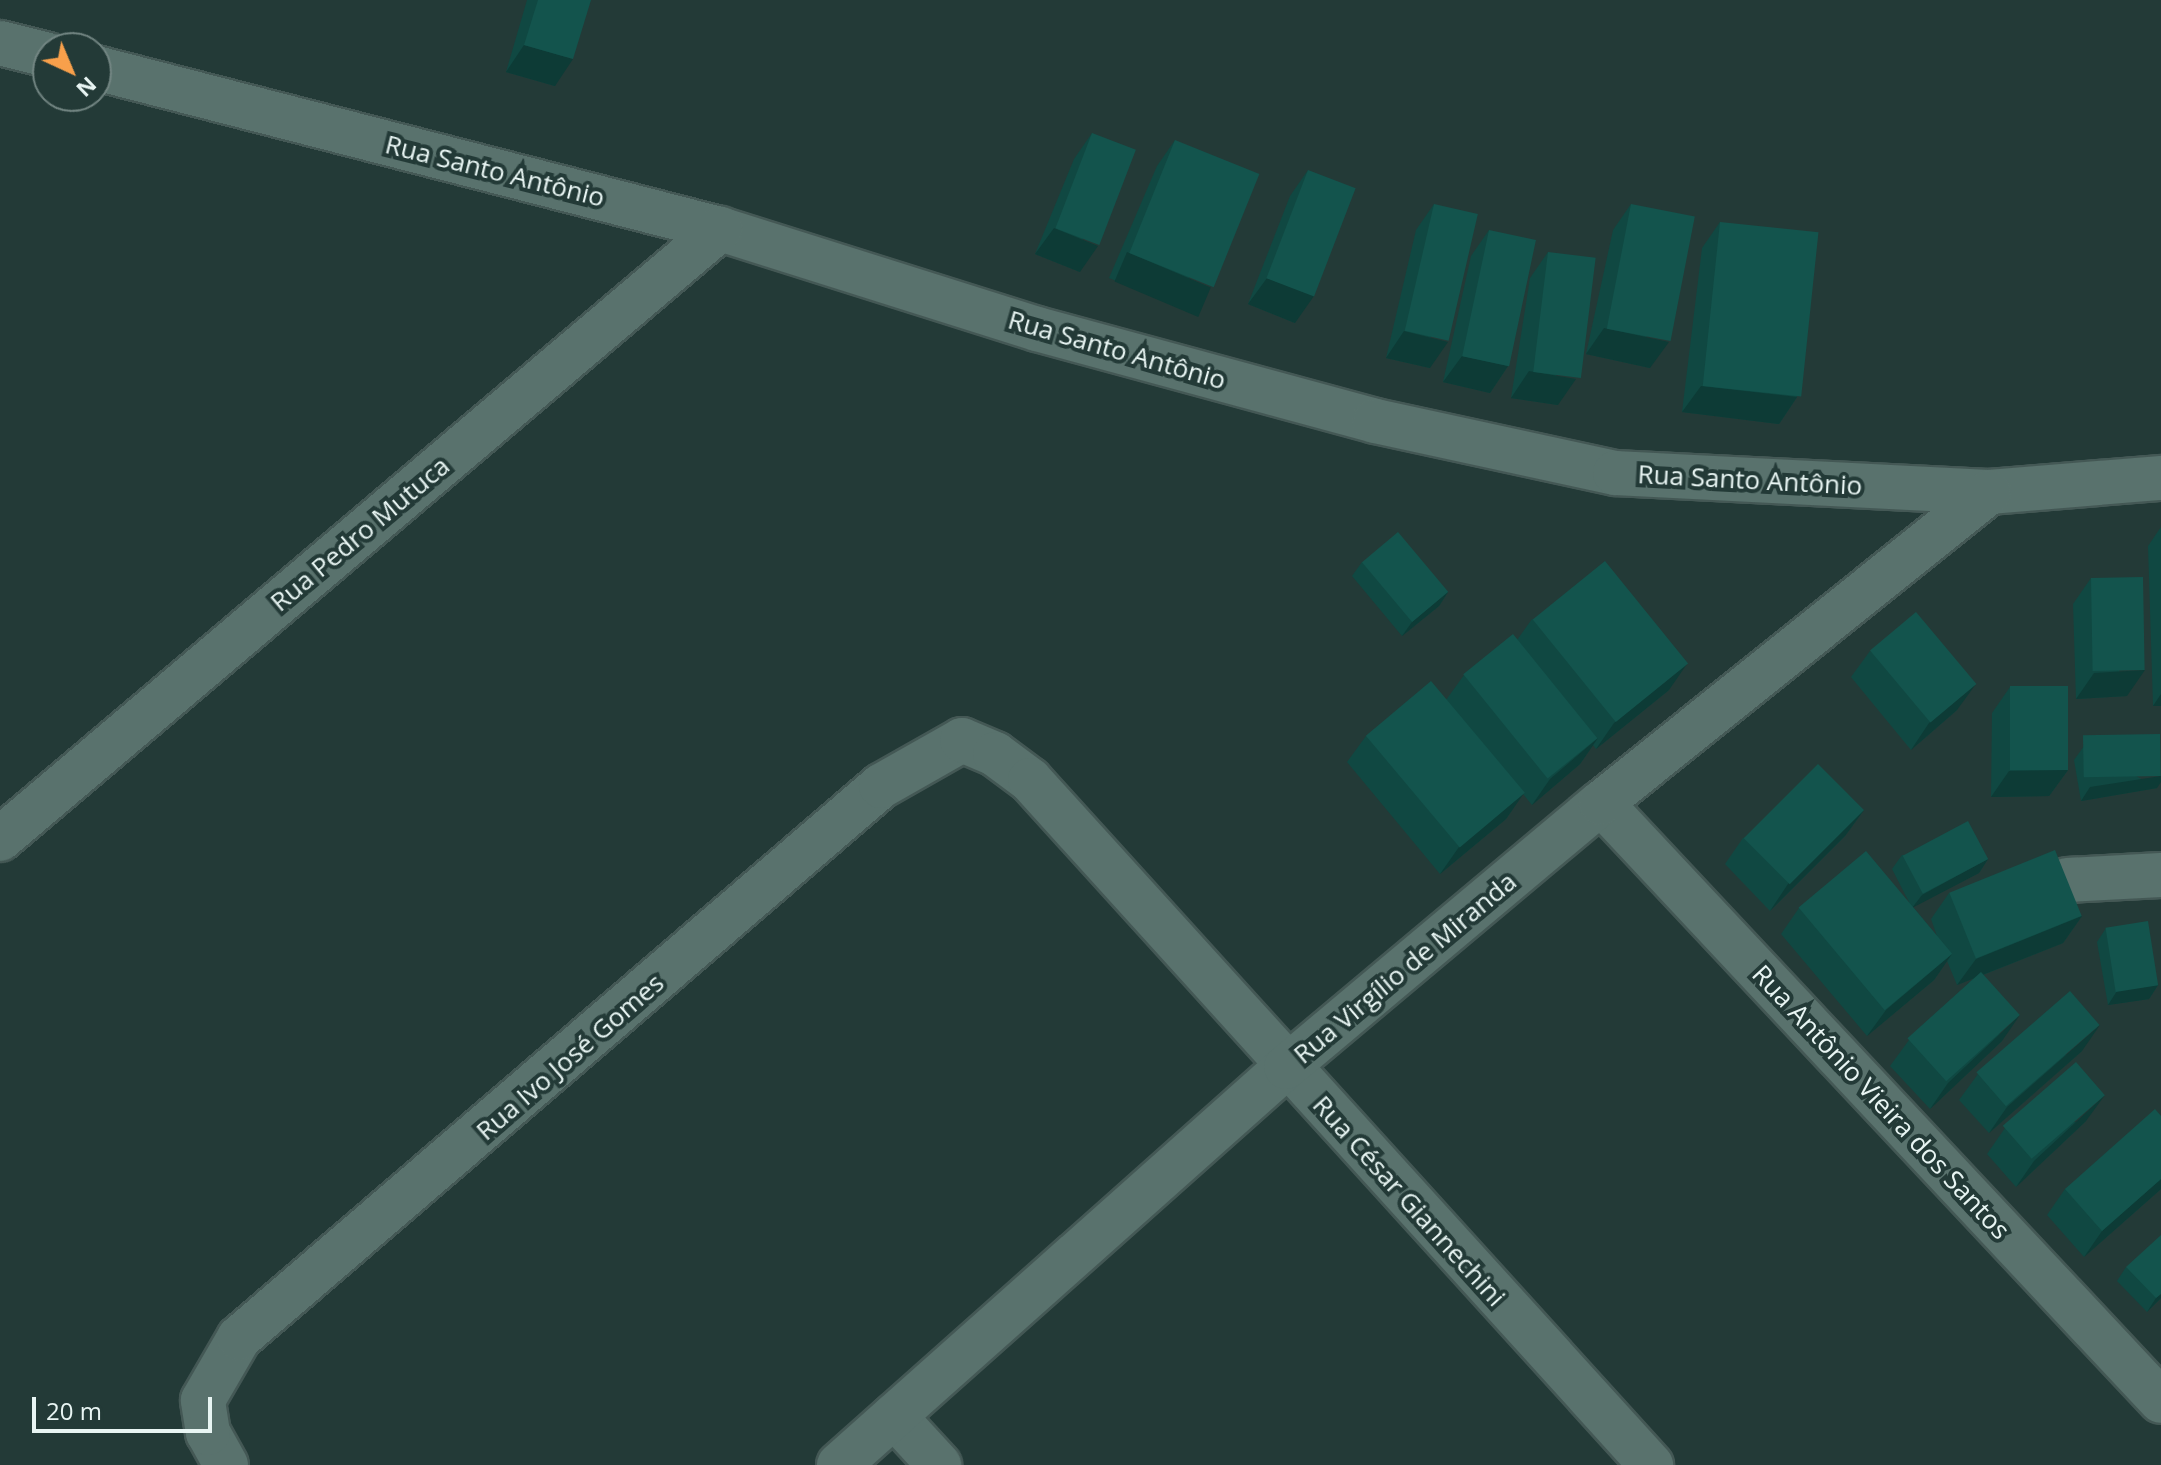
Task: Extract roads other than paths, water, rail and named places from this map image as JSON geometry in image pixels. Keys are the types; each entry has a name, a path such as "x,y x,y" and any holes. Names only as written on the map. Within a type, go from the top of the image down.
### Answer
{"street":[{"path":"0,43 32,51"},
{"name":"Rua Santo Antônio","path":"112,72 720,229 1037,329 1344,413 1615,473 1989,492 2161,478"},
{"name":"Rua Pedro Mutuca","path":"0,839 720,229"},
{"name":"Rua Virgílio de Miranda","path":"839,1465 1286,1067 1601,803 1989,492"},
{"name":"Rua César Giannechini","path":"962,740 995,754 1030,780 1286,1067 1651,1465"},
{"name":"Rua Ivo José Gomes","path":"226,1465 208,1433 203,1400 239,1338 881,786 962,740"},
{"name":"Rua Antônio Vieira dos Santos","path":"1601,803 2161,1401"},
{"path":"2067,880 2161,875"},
{"path":"894,1416 939,1465"}]}
